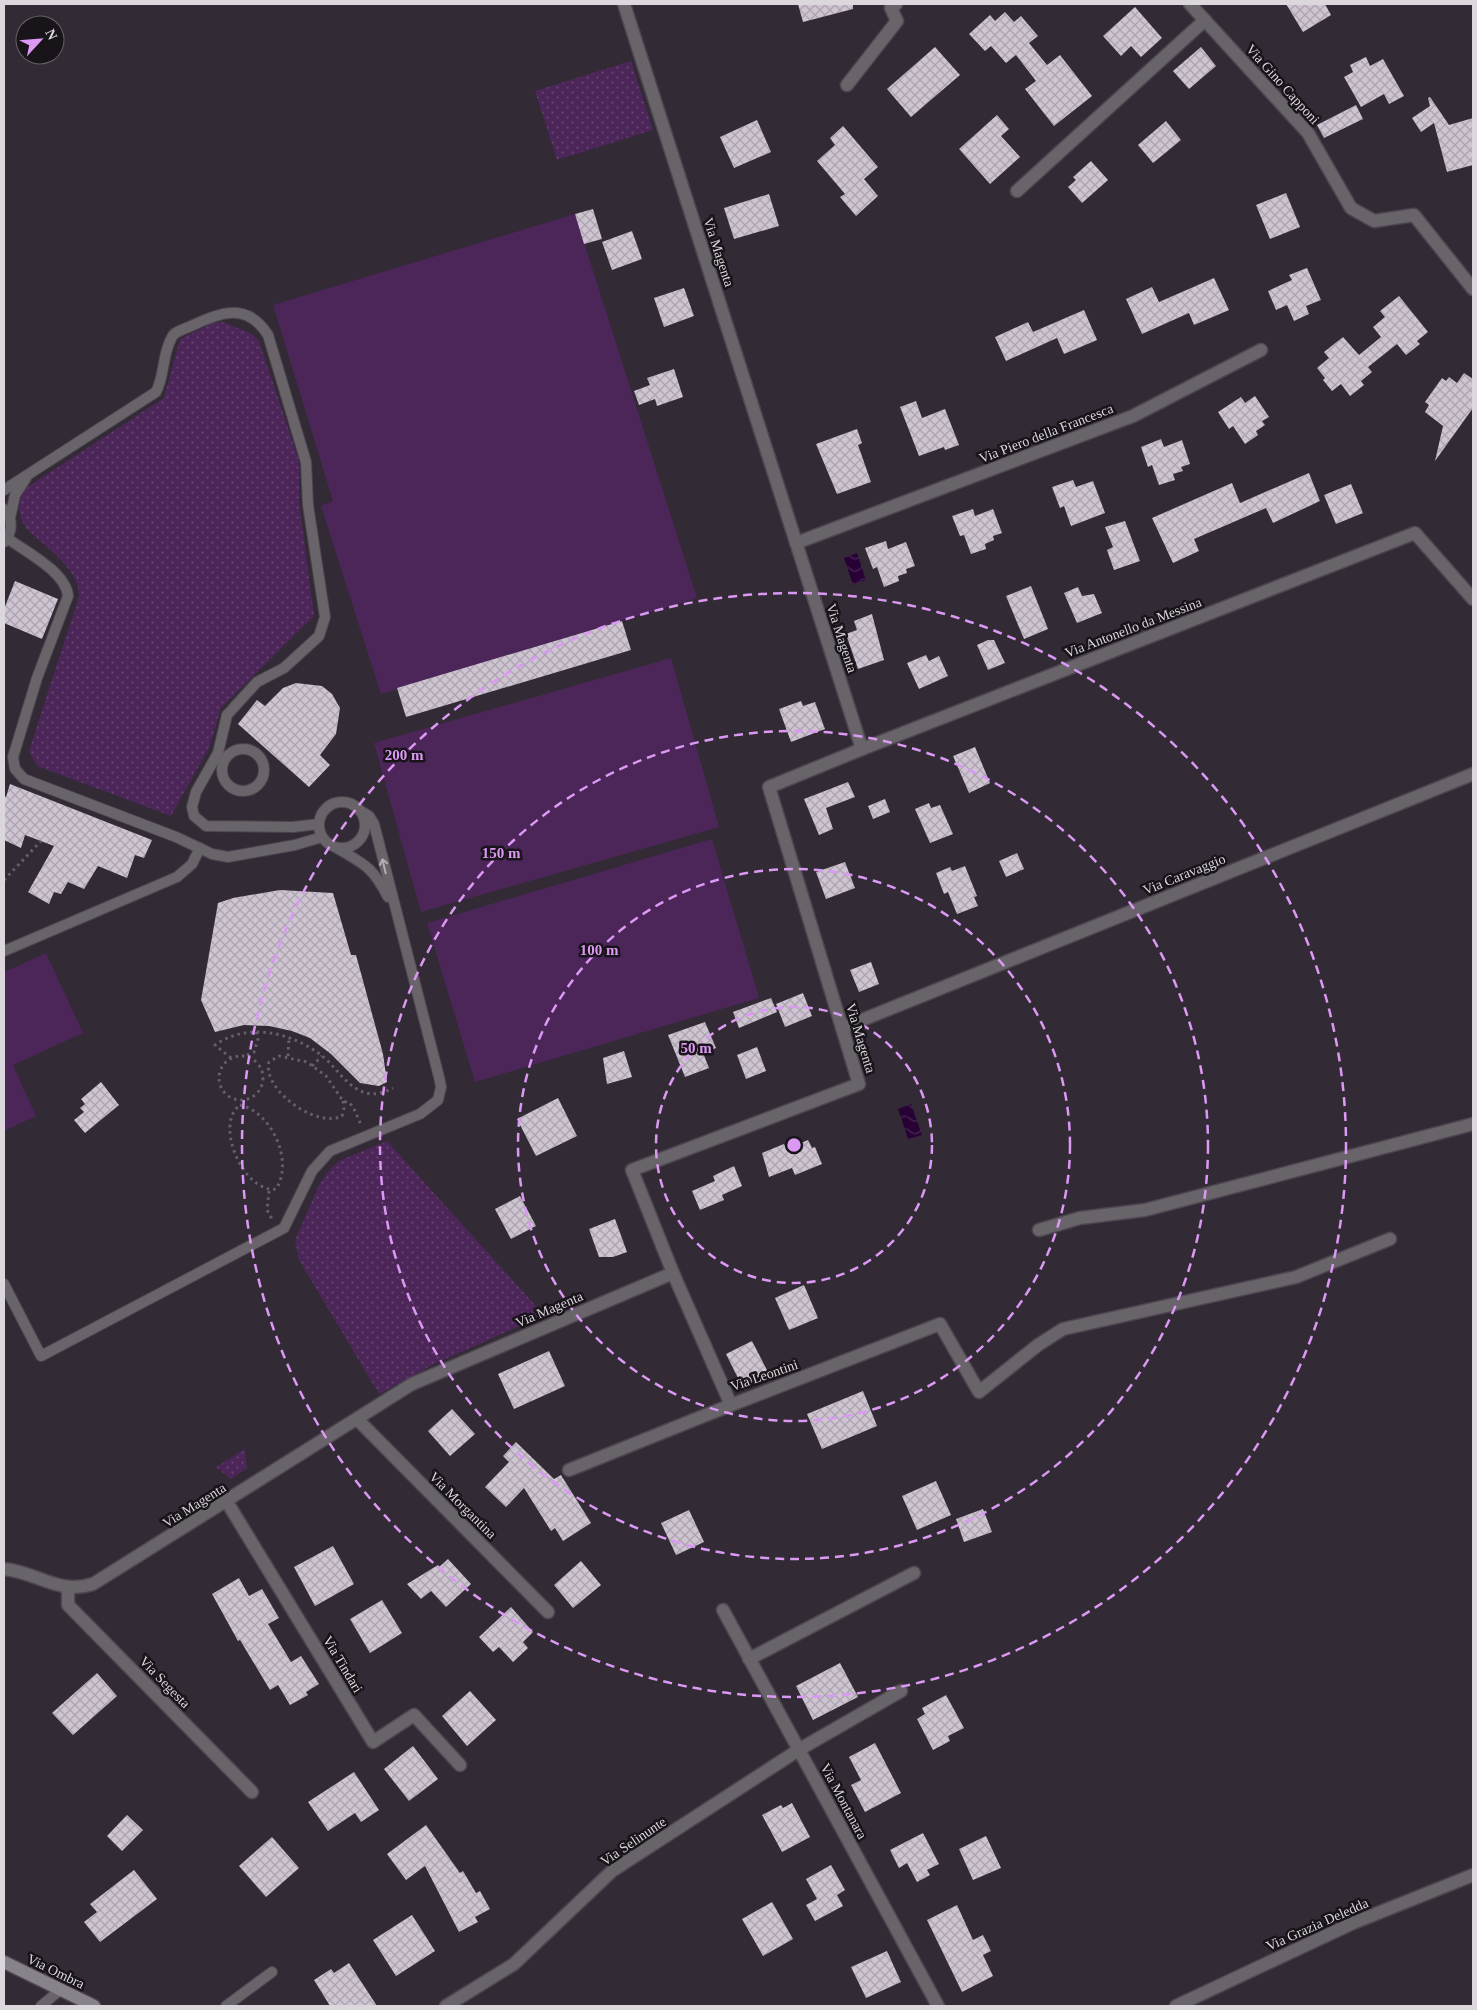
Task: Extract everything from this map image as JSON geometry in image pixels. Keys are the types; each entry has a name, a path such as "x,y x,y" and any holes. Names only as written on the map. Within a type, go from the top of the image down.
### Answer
{"main road":[{"name":"Via Ombra","path":"4,1962 94,2006"}],"street":[{"name":"Via Magenta","path":"68,1588 86,1586 109,1575 412,1384 673,1273 632,1170 859,1084 769,787 862,749 624,4"},
{"path":"847,85 897,21 891,8 896,4"},
{"name":"Via Gino Capponi","path":"1190,4 1308,133 1351,208 1374,221 1414,215 1473,290"},
{"path":"1018,191 1204,20"},
{"name":"Via Piero della Francesca","path":"796,543 1133,416 1261,350"},
{"name":"Via Antonello da Messina","path":"862,749 1415,533 1473,599"},
{"name":"Via Caravaggio","path":"842,1028 1473,774"},
{"path":"1039,1230 1080,1218 1145,1210 1473,1124"},
{"name":"Via Leontini","path":"673,1273 731,1405 940,1324 979,1392 1038,1345 1063,1329 1296,1277 1390,1239"},
{"path":"569,1470 731,1405"},
{"name":"Via Morgantina","path":"357,1418 548,1612"},
{"name":"Via Tindari","path":"227,1502 374,1742 414,1715 460,1765"},
{"path":"4,1568 68,1588"},
{"path":"749,1659 914,1573"},
{"name":"Via Segesta","path":"68,1588 68,1605 252,1792"},
{"name":"Via Montanara","path":"723,1610 938,2006"},
{"name":"Via Selinunte","path":"446,2006 514,1964 612,1872 800,1750 901,1691"},
{"name":"Via Grazia Deledda","path":"1176,2006 1353,1923 1473,1875"}],"lane":[{"path":"4,490 156,392 160,385 169,343 173,334 212,316 227,312 244,314 260,322 268,335 306,462 308,505 325,617 319,636 284,668 258,682 227,715 221,756 221,774 224,781 238,791 253,789 263,778 262,761 252,750 237,749 221,756 196,792 192,807 194,816 206,826 293,827 319,824"},
{"path":"30,473 15,495 10,518 11,531 5,540 61,577 68,589 68,596 37,678 13,757 15,770 24,779 200,848 228,857 294,845 322,837"},
{"path":"4,509 10,518"},
{"path":"4,1284 41,1356 284,1228 312,1171 321,1159 336,1148 430,1108 438,1100 441,1087 374,824 369,816 348,803 334,804 324,811 319,824 322,837 336,847 361,860 373,871 396,914"},
{"path":"336,847 350,847 363,835 365,822 359,810"},
{"path":"4,951 177,877 192,864 200,848"},
{"path":"226,2006 272,1972"},
{"path":"41,2006 60,1990"}],"path":[{"path":"4,880 41,841"},
{"path":"246,1056 259,1064 262,1070 263,1080 261,1088 256,1094 242,1100 235,1099 226,1094 219,1080 222,1065 231,1058 246,1056 254,1052 257,1045 256,1031"},
{"path":"231,1058 215,1045 229,1036 256,1031 289,1038 322,1056 357,1089 370,1094 381,1094 393,1088"},
{"path":"288,1056 289,1038"},
{"path":"344,1101 342,1116 334,1120 320,1118 304,1111 286,1097 275,1085 268,1070 269,1062 274,1057 288,1056 312,1066 326,1076 344,1101 355,1110 365,1136"},
{"path":"312,1066 322,1056"},
{"path":"262,1070 268,1070"},
{"path":"240,1105 248,1106 266,1122 280,1150 282,1180 276,1189 269,1190 260,1187 237,1157 229,1133 230,1117 242,1100"},
{"path":"269,1190 267,1210 278,1231"}],"shaded area":[{"path":"631,61 653,130 557,160 535,91"},
{"path":"575,214 697,598 381,694 321,506 333,501 273,305"},
{"path":"223,322 252,334 259,341 299,461 299,502 314,616 221,708 209,748 171,816 37,766 29,751 79,596 78,586 67,567 26,528 19,512 19,506 22,496 29,486 164,398 180,339 213,323"},
{"path":"671,658 719,827 421,912 374,743"},
{"path":"712,839 759,998 475,1082 427,923"},
{"path":"46,953 83,1033 13,1065 36,1116 4,1131 4,972"},
{"path":"387,1141 544,1315 432,1365 379,1394 299,1260 295,1240 319,1185 331,1168 339,1161"},
{"path":"245,1449 247,1468 231,1479 216,1467"}],"water":[{"path":"857,553 866,580 853,585 844,558"},
{"path":"911,1104 922,1135 908,1139 898,1109"}],"building":[{"path":"798,4 853,4 853,9 803,22"},
{"path":"1286,4 1325,4 1331,15 1303,32"},
{"path":"1135,7 1162,38 1141,57 1131,46 1121,56 1103,36"},
{"path":"1005,12 1014,22 1021,16 1038,36 1029,43 1047,65 1060,55 1092,96 1054,126 1025,89 1036,81 1016,55 1006,63 991,46 985,51 969,34 990,15 995,21"},
{"path":"935,47 960,75 911,117 887,89"},
{"path":"1201,47 1216,66 1189,89 1173,71"},
{"path":"1366,57 1370,66 1383,59 1404,96 1389,104 1384,94 1361,107 1344,77 1353,72 1350,65"},
{"path":"1430,97 1449,125 1473,118 1473,165 1447,172 1434,123 1421,132 1412,118 1430,106 1428,98"},
{"path":"1356,105 1363,119 1324,138 1317,125"},
{"path":"997,115 1009,129 1001,136 1020,157 990,184 959,149"},
{"path":"757,120 771,152 734,168 720,137"},
{"path":"1166,121 1181,140 1153,163 1138,145"},
{"path":"843,126 878,167 864,179 878,196 856,216 840,197 845,194 817,161 835,145 830,138"},
{"path":"1091,161 1108,180 1082,203 1068,187 1076,180 1073,177"},
{"path":"1286,193 1300,227 1270,239 1256,205"},
{"path":"769,194 779,226 734,239 724,208"},
{"path":"593,209 602,239 584,244 575,214"},
{"path":"632,231 642,259 612,270 602,242"},
{"path":"1307,268 1321,300 1306,306 1309,314 1294,321 1287,305 1276,310 1268,291 1292,280 1289,275"},
{"path":"1214,278 1229,310 1194,325 1189,313 1142,334 1126,299 1152,287 1159,302"},
{"path":"684,288 694,316 664,327 654,298"},
{"path":"1399,296 1428,332 1417,341 1420,344 1406,355 1397,344 1368,367 1372,372 1361,381 1364,385 1350,396 1341,384 1332,391 1323,380 1325,378 1317,368 1329,358 1324,352 1343,337 1359,355 1381,337 1373,327 1385,317 1380,311"},
{"path":"1084,310 1097,340 1064,354 1057,338 1006,361 995,337 1028,322 1033,332"},
{"path":"674,369 683,397 657,406 655,399 639,405 634,391 650,385 647,378"},
{"path":"1464,373 1473,379 1473,408 1435,461 1443,426 1425,412 1429,405 1425,402 1442,378 1446,381 1449,377 1457,383"},
{"path":"1255,396 1269,417 1262,421 1265,425 1256,431 1258,435 1245,444 1233,426 1229,429 1218,412 1241,397 1245,403"},
{"path":"916,401 922,418 945,409 959,445 945,450 944,447 919,456 900,407"},
{"path":"857,429 862,443 858,445 871,482 837,494 816,444"},
{"path":"1161,439 1164,447 1182,440 1190,464 1181,467 1183,471 1173,474 1175,480 1159,485 1152,465 1148,467 1141,447"},
{"path":"1309,473 1320,501 1273,523 1266,508 1194,539 1199,551 1173,563 1152,518 1232,483 1240,503"},
{"path":"1073,480 1076,487 1093,481 1105,513 1071,526 1064,506 1060,508 1052,487"},
{"path":"1351,484 1363,513 1336,524 1324,495"},
{"path":"973,509 975,516 993,509 1002,533 993,536 994,540 985,544 986,549 971,554 964,535 960,536 952,516"},
{"path":"1125,521 1140,561 1114,570 1107,550 1113,547 1105,527"},
{"path":"886,541 888,549 906,542 915,566 906,569 907,573 898,576 899,581 884,587 877,567 873,569 865,548"},
{"path":"15,581 58,599 42,639 4,623 4,609"},
{"path":"1031,586 1048,629 1024,639 1006,596"},
{"path":"1078,587 1082,596 1094,594 1102,613 1077,623 1064,593"},
{"path":"872,614 884,660 858,669 846,634 857,630 854,621"},
{"path":"622,621 631,650 406,717 397,688"},
{"path":"988,640 994,640 1005,663 988,670 977,645"},
{"path":"926,655 929,661 939,656 948,676 919,689 907,663"},
{"path":"296,683 322,686 332,694 340,708 336,734 320,755 330,765 309,787 238,724 257,700 265,706 283,688"},
{"path":"801,701 803,706 815,702 825,729 791,742 779,709"},
{"path":"975,747 990,783 969,793 953,756"},
{"path":"848,782 855,797 826,808 833,829 819,835 804,799"},
{"path":"10,784 152,840 144,858 135,855 127,878 98,866 84,889 68,882 61,894 54,892 49,904 28,892 54,846 25,835 21,848 4,840 4,796 6,797"},
{"path":"885,799 890,812 873,819 868,806"},
{"path":"929,803 931,808 940,805 953,834 930,843 915,809"},
{"path":"1017,853 1024,869 1006,877 999,861"},
{"path":"845,862 855,888 826,899 816,872"},
{"path":"965,866 977,896 974,897 978,906 957,914 948,892 944,894 936,873 950,867 952,871"},
{"path":"280,890 333,893 351,955 356,955 383,1054 387,1082 379,1086 360,1083 331,1054 310,1038 292,1031 269,1026 244,1025 215,1032 201,1000 218,903 233,898"},
{"path":"871,962 879,984 859,992 850,970"},
{"path":"803,993 812,1016 785,1027 776,1004"},
{"path":"771,998 777,1012 739,1028 733,1012"},
{"path":"705,1022 716,1048 703,1053 709,1068 685,1077 668,1035"},
{"path":"757,1047 766,1071 746,1079 737,1055"},
{"path":"624,1051 632,1077 607,1084 603,1058"},
{"path":"101,1082 119,1105 85,1133 74,1120 84,1112 80,1108 85,1104 81,1099"},
{"path":"558,1098 577,1136 536,1156 517,1119"},
{"path":"808,1140 812,1148 815,1147 822,1164 795,1175 792,1168 769,1177 762,1153 784,1144 787,1149"},
{"path":"734,1166 742,1186 722,1195 724,1200 700,1210 692,1191 715,1181 713,1176"},
{"path":"520,1196 536,1226 511,1239 495,1209"},
{"path":"615,1219 627,1252 613,1257 599,1257 589,1229"},
{"path":"804,1285 818,1318 789,1330 775,1298"},
{"path":"752,1341 770,1376 744,1390 726,1354"},
{"path":"549,1351 565,1386 514,1409 498,1374"},
{"path":"863,1391 877,1426 822,1449 807,1414"},
{"path":"452,1409 475,1434 450,1456 428,1431"},
{"path":"516,1442 554,1479 561,1475 591,1523 563,1541 555,1528 551,1531 524,1488 506,1507 485,1487 509,1462 503,1456"},
{"path":"936,1481 951,1515 917,1530 902,1496"},
{"path":"983,1509 992,1532 964,1542 956,1519"},
{"path":"689,1510 704,1542 676,1555 661,1523"},
{"path":"333,1546 354,1584 315,1606 294,1567"},
{"path":"448,1559 471,1584 446,1607 431,1591 421,1599 407,1584 438,1565 439,1567"},
{"path":"581,1561 601,1585 573,1608 554,1585"},
{"path":"239,1578 249,1596 262,1589 279,1618 268,1624 291,1662 301,1656 319,1684 306,1692 308,1695 290,1705 278,1685 270,1690 240,1640 238,1641 212,1594"},
{"path":"382,1600 402,1633 370,1653 350,1619"},
{"path":"511,1607 533,1632 523,1642 528,1648 513,1662 499,1647 493,1652 479,1637"},
{"path":"840,1663 858,1697 813,1720 796,1686"},
{"path":"97,1673 117,1696 73,1735 52,1713"},
{"path":"470,1691 496,1720 467,1746 442,1716"},
{"path":"946,1695 964,1728 948,1736 950,1741 933,1750 917,1719 925,1714 922,1708"},
{"path":"875,1743 901,1793 865,1812 851,1785 861,1780 849,1757"},
{"path":"413,1746 438,1779 409,1801 384,1769"},
{"path":"354,1772 379,1810 361,1822 355,1813 328,1831 308,1802"},
{"path":"792,1803 810,1837 782,1852 762,1815 781,1805 783,1808"},
{"path":"127,1815 143,1830 122,1851 107,1836"},
{"path":"426,1825 460,1873 463,1871 476,1893 480,1891 490,1909 475,1917 478,1922 459,1932 425,1866 406,1880 387,1854"},
{"path":"923,1833 939,1864 927,1870 930,1875 917,1882 907,1863 899,1868 890,1850"},
{"path":"986,1836 1001,1868 973,1880 959,1849"},
{"path":"272,1837 299,1868 266,1897 239,1866"},
{"path":"831,1865 845,1890 837,1895 843,1906 815,1921 806,1905 817,1899 806,1879"},
{"path":"134,1870 157,1899 100,1942 84,1922 97,1912 90,1904"},
{"path":"772,1902 793,1939 763,1956 742,1919"},
{"path":"957,1905 973,1940 983,1935 991,1951 983,1955 993,1976 962,1992 927,1920"},
{"path":"412,1915 435,1951 396,1976 373,1940"},
{"path":"887,1951 901,1982 866,1998 851,1967"},
{"path":"349,1963 377,2006 330,2006 314,1980 331,1969 334,1973"}]}
